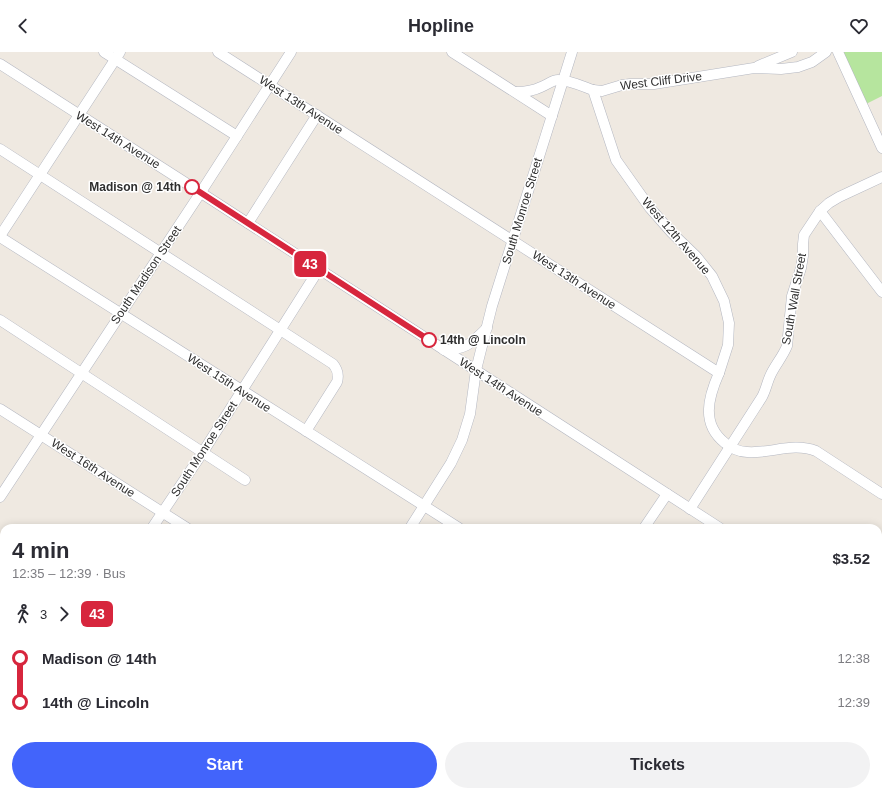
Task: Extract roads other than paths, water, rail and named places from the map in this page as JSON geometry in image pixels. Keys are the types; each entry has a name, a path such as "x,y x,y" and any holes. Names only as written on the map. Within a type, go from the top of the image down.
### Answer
{"street":[{"path":"104,52 118,56 237,136"},
{"name":"West 13th Avenue","path":"218,52 719,374"},
{"name":"South Madison Street","path":"1,495 201,192 291,52"},
{"path":"452,52 552,116"},
{"name":"South Monroe Street","path":"413,524 451,463 462,440 470,414 476,370 492,306 572,52"},
{"name":"West Cliff Drive","path":"754,68 792,52"},
{"name":"West Cliff Drive","path":"593,90 602,91 630,84 654,84 754,68 781,69 798,67 812,62 826,52"},
{"path":"838,52 882,148"},
{"path":"0,236 78,114 118,56"},
{"name":"West 14th Avenue","path":"0,64 201,192 714,524"},
{"path":"516,92 524,92 541,87 552,81 564,80 593,90"},
{"name":"West 12th Avenue","path":"593,90 616,160 650,208 672,233 696,256 712,276 724,301 729,323 728,345 719,374"},
{"path":"248,223 317,115"},
{"path":"0,149 333,364 339,375 337,382 306,431"},
{"name":"South Wall Street","path":"690,508 762,398 772,373 787,346 792,296 803,256 804,235 820,211 829,203 882,177"},
{"path":"820,211 882,292"},
{"name":"West 15th Avenue","path":"0,236 452,524"},
{"name":"South Monroe Street","path":"155,524 203,452 319,269"},
{"path":"0,320 245,480"},
{"path":"444,350 458,349 470,344 487,328"},
{"path":"719,374 710,399 708,411 710,423 715,433 730,446 736,450 745,452 796,447 808,448 816,451 882,494"},
{"name":"West 16th Avenue","path":"0,409 180,524"},
{"path":"647,524 667,494"}],"place":[{"name":"Madison @ 14th","path":"192,187"},
{"name":"14th @ Lincoln","path":"429,340"}]}
